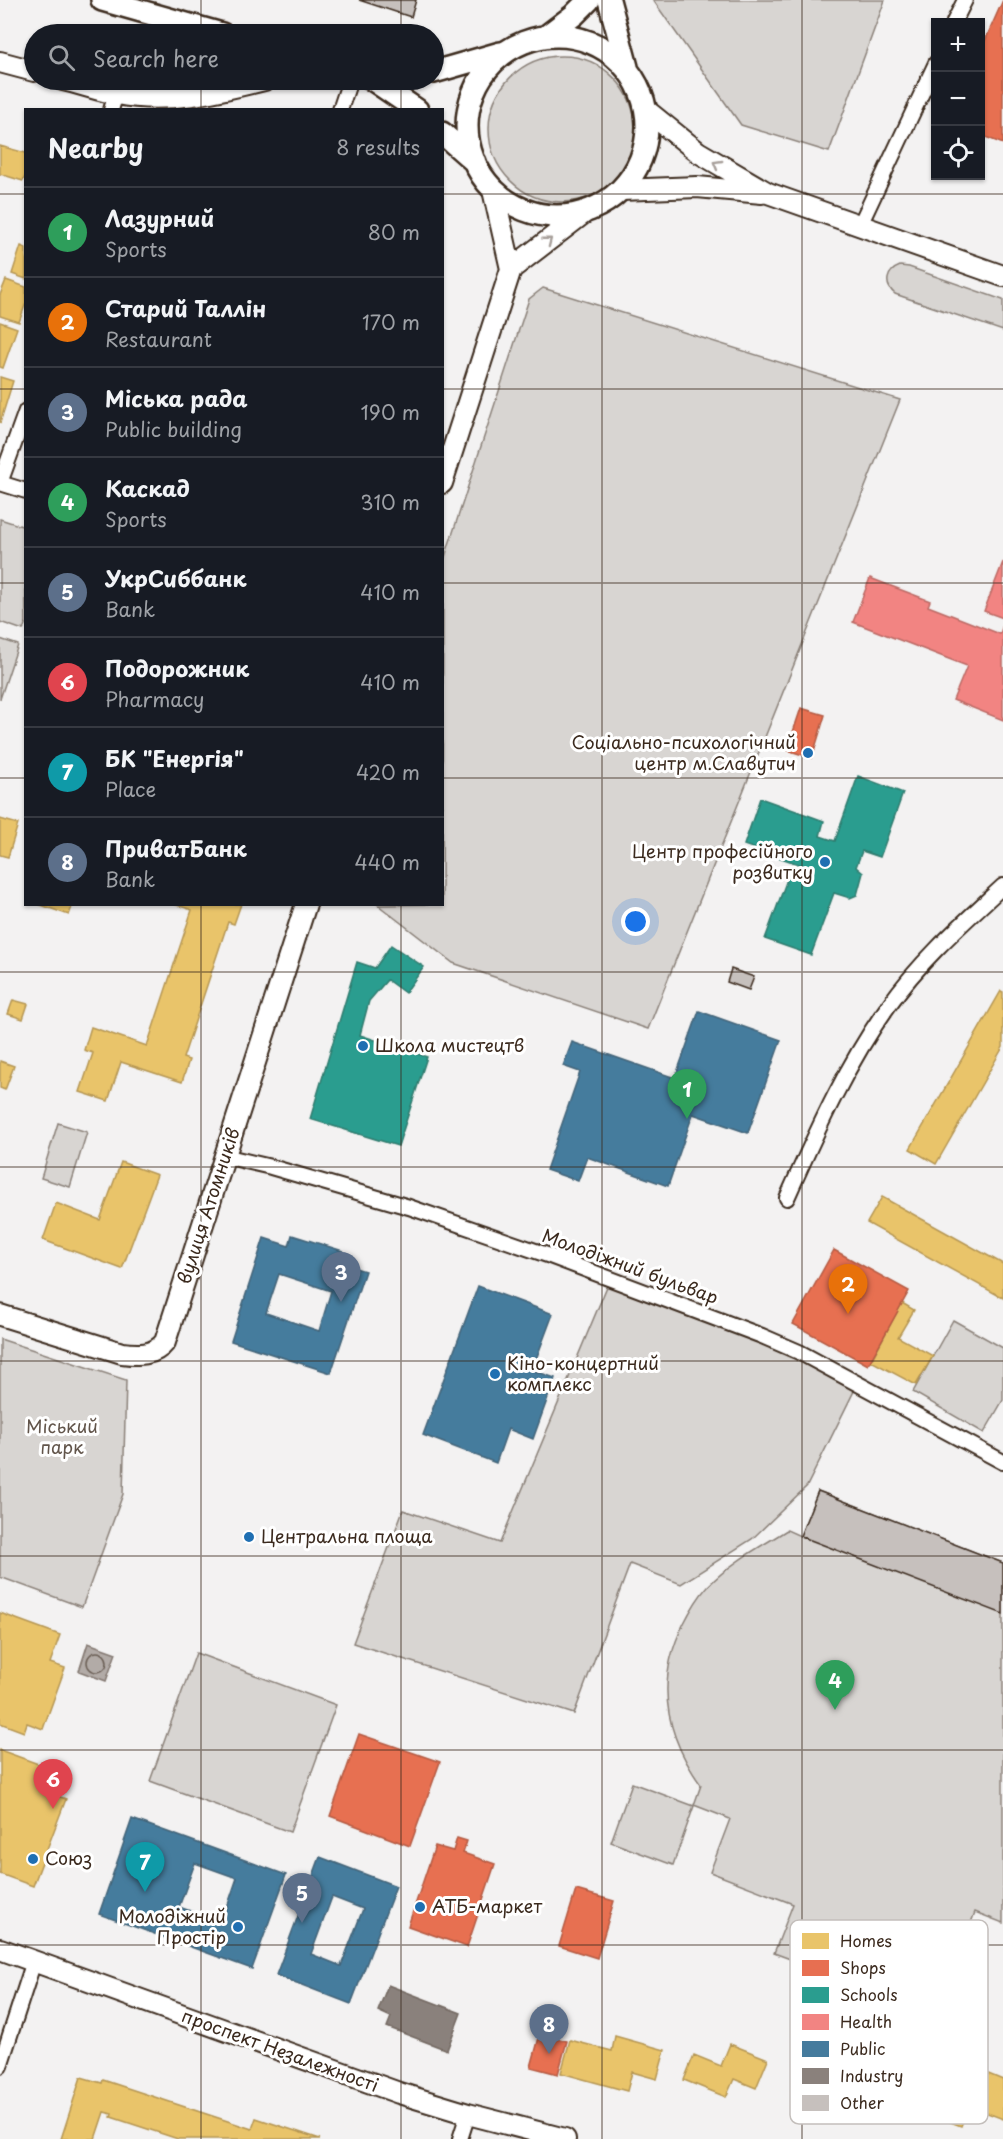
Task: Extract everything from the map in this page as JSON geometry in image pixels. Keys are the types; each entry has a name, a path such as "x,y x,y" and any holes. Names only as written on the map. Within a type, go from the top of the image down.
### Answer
{"main road":[{"path":"102,0 187,24"},
{"path":"544,37 569,19 589,0"},
{"path":"506,51 482,77 473,93 468,110 469,145 482,177 505,200 535,214 551,216 584,213 604,203 621,190 634,172 643,153 646,139 646,110 639,89 628,70 609,0"},
{"path":"444,69 506,51 525,42 544,37 566,36 590,42 611,54 628,70"},
{"path":"388,90 414,108"},
{"path":"444,135 475,162"}],"street":[{"path":"956,18 965,0"},
{"path":"0,62 24,69"},
{"path":"861,225 932,72"},
{"path":"86,90 113,102 149,98 186,103 230,90"},
{"path":"341,108 347,90"},
{"path":"646,110 698,152 768,193 1003,276"},
{"path":"621,190 697,187 768,193"},
{"path":"444,477 511,268 493,190"},
{"path":"511,268 584,213"},
{"path":"24,417 0,483 24,490"},
{"path":"787,1198 843,1078 890,1003 941,946 1003,886"},
{"name":"вулиця Атомників","path":"0,1316 116,1352 140,1354 157,1350 165,1342 305,906"},
{"name":"Молодіжний бульвар","path":"224,1156 271,1167 409,1207 550,1256 762,1336 799,1352 1003,1462"},
{"name":"проспект Незалежності","path":"0,1949 339,2072 468,2114 565,2139"},
{"path":"0,2066 34,1962"},
{"path":"460,2139 468,2114"}],"green space":[{"path":"653,0 885,0 829,152 741,125"},
{"path":"562,56 590,62 613,78 629,101 635,129 629,157 613,180 590,196 562,202 534,196 511,180 495,157 489,129 495,101 511,78 534,62"},
{"path":"900,266 909,267 1003,300 1003,331 895,294 889,286 888,278 892,271"},
{"path":"543,288 900,400 648,1029 453,963 379,906 444,906 444,560 529,299"},
{"path":"0,519 24,527 24,627 23,630 0,622"},
{"path":"0,639 18,645 0,699"},
{"path":"58,1123 87,1132 70,1187 41,1178"},
{"path":"608,1284 756,1336 857,1385 807,1486 752,1539 681,1584 630,1564 574,1714 353,1643 403,1510 500,1543"},
{"path":"953,1320 1003,1348 1003,1400 984,1433 913,1392"},
{"name":"Міський парк","path":"0,1339 126,1380 123,1494 82,1607 0,1577"},
{"path":"818,1491 1003,1563 1003,1923 975,1912 972,1920 790,1920 790,1959 774,1953 793,1904 710,1872 730,1819 694,1805 701,1785 679,1747 668,1708 667,1687 674,1646 694,1605 704,1591 726,1570 787,1530 800,1536"},
{"path":"196,1653 336,1705 290,1832 150,1781"},
{"path":"632,1783 694,1806 673,1865 611,1842"}],"water":[{"path":"88,1643 116,1653 106,1681 79,1671"}],"building: Homes":[{"path":"0,146 24,152 23,181 0,174"},
{"path":"21,246 24,247 24,278 12,274"},
{"path":"6,280 24,286 24,308 19,322 0,316 0,295"},
{"path":"0,322 17,328 3,368 0,367"},
{"path":"0,377 13,381 0,423"},
{"path":"0,819 18,824 8,857 0,855"},
{"path":"44,906 72,906 69,915"},
{"path":"180,906 240,906 234,924 228,922 183,1058 189,1060 182,1082 121,1062 108,1101 80,1092 93,1053 84,1050 91,1027 147,1046 192,910"},
{"path":"1001,991 1003,992 1003,1047 936,1164 910,1149"},
{"path":"13,1000 28,1004 23,1019 8,1014"},
{"path":"0,1061 14,1066 5,1090 0,1088"},
{"path":"121,1162 157,1175 122,1269 43,1240 56,1203 100,1220"},
{"path":"882,1197 1003,1264 1003,1298 867,1223"},
{"path":"902,1303 914,1310 898,1337 933,1356 916,1385 871,1361"},
{"path":"0,1613 60,1635 50,1663 65,1668 43,1729 27,1723 24,1732 0,1723"},
{"path":"0,1750 63,1773 55,1795 66,1799 33,1886 0,1874"},
{"path":"615,2036 665,2050 657,2079 632,2072 627,2091 561,2073 570,2040 612,2051"},
{"path":"730,2044 768,2059 756,2088 734,2079 726,2097 684,2080 694,2055 721,2066"},
{"path":"988,2074 1003,2080 1003,2119 988,2113"},
{"path":"81,2077 102,2083 103,2080 252,2129 256,2118 320,2139 178,2139 111,2117 112,2114 104,2112 95,2139 61,2139"}],"building: Shops":[{"path":"1003,0 1003,144 985,137 985,41"},
{"path":"801,708 825,715 812,758 787,750"},
{"path":"834,1250 909,1291 868,1365 793,1324"},
{"path":"359,1734 440,1762 410,1846 330,1816"},
{"path":"457,1838 467,1841 463,1853 495,1864 467,1947 408,1926 435,1846 453,1851"},
{"path":"576,1890 614,1901 597,1958 559,1946"},
{"path":"540,2034 567,2041 558,2074 531,2067"}],"building: Schools":[{"name":"Центр професійного розвитку","path":"858,776 903,793 880,857 862,851 856,867 863,873 857,895 850,898 834,893 811,955 765,939 789,874 803,879 807,867 744,845 760,798 824,821 820,836 835,841"},
{"name":"Школа мистецтв","path":"391,945 424,967 405,993 387,980 369,1001 360,1035 427,1057 398,1146 310,1119 357,962 375,968"}],"building: Health":[{"path":"1003,562 1003,618 984,611"},
{"path":"870,578 930,601 928,606 1000,634 1003,625 1003,720 953,700 967,666 853,622"}],"building: Public":[{"path":"699,1011 781,1040 748,1133 693,1114 668,1186 587,1157 578,1181 546,1170 580,1072 563,1066 572,1042 675,1078"},
{"path":"292,1235 343,1251 339,1263 365,1271 331,1373 231,1341 264,1238 289,1246","holes":["279,1274 331,1291 319,1331 266,1313"]},
{"name":"Кіно-концертний комплекс","path":"478,1286 553,1314 532,1370 555,1378 533,1439 508,1429 496,1463 423,1435"},
{"path":"132,1819 286,1875 252,1969 99,1914","holes":["195,1863 237,1878 222,1922 179,1907"]},
{"path":"320,1857 396,1886 351,2004 276,1975","holes":["332,1897 363,1909 341,1966 311,1954"]}],"building: Industry":[{"path":"388,1985 461,2013 447,2050 387,2027 391,2017 378,2011"}],"building: Other":[{"path":"359,0 416,0 411,17"},
{"path":"731,969 754,977 749,990 727,982"},
{"path":"818,1491 1003,1563 1003,1614 800,1536"}],"place":[{"name":"Соціально-психологічний центр м.Славутич","path":"808,753"},
{"name":"Центр професійного розвитку","path":"825,862"},
{"name":"Школа мистецтв","path":"363,1046"},
{"name":"Лазурний","path":"687,1119"},
{"name":"Міська рада","path":"341,1302"},
{"name":"Старий Таллін","path":"848,1314"},
{"name":"Кіно-концертний комплекс","path":"495,1374"},
{"name":"Центральна площа","path":"249,1537"},
{"name":"Каскад","path":"835,1710"},
{"name":"Подорожник","path":"53,1809"},
{"name":"Союз","path":"33,1859"},
{"name":"БК \"Енергія\"","path":"145,1892"},
{"name":"АТБ-маркет","path":"420,1907"},
{"name":"УкрСиббанк","path":"302,1923"},
{"name":"Молодіжний Простір","path":"238,1927"},
{"name":"ПриватБанк","path":"549,2054"}]}
